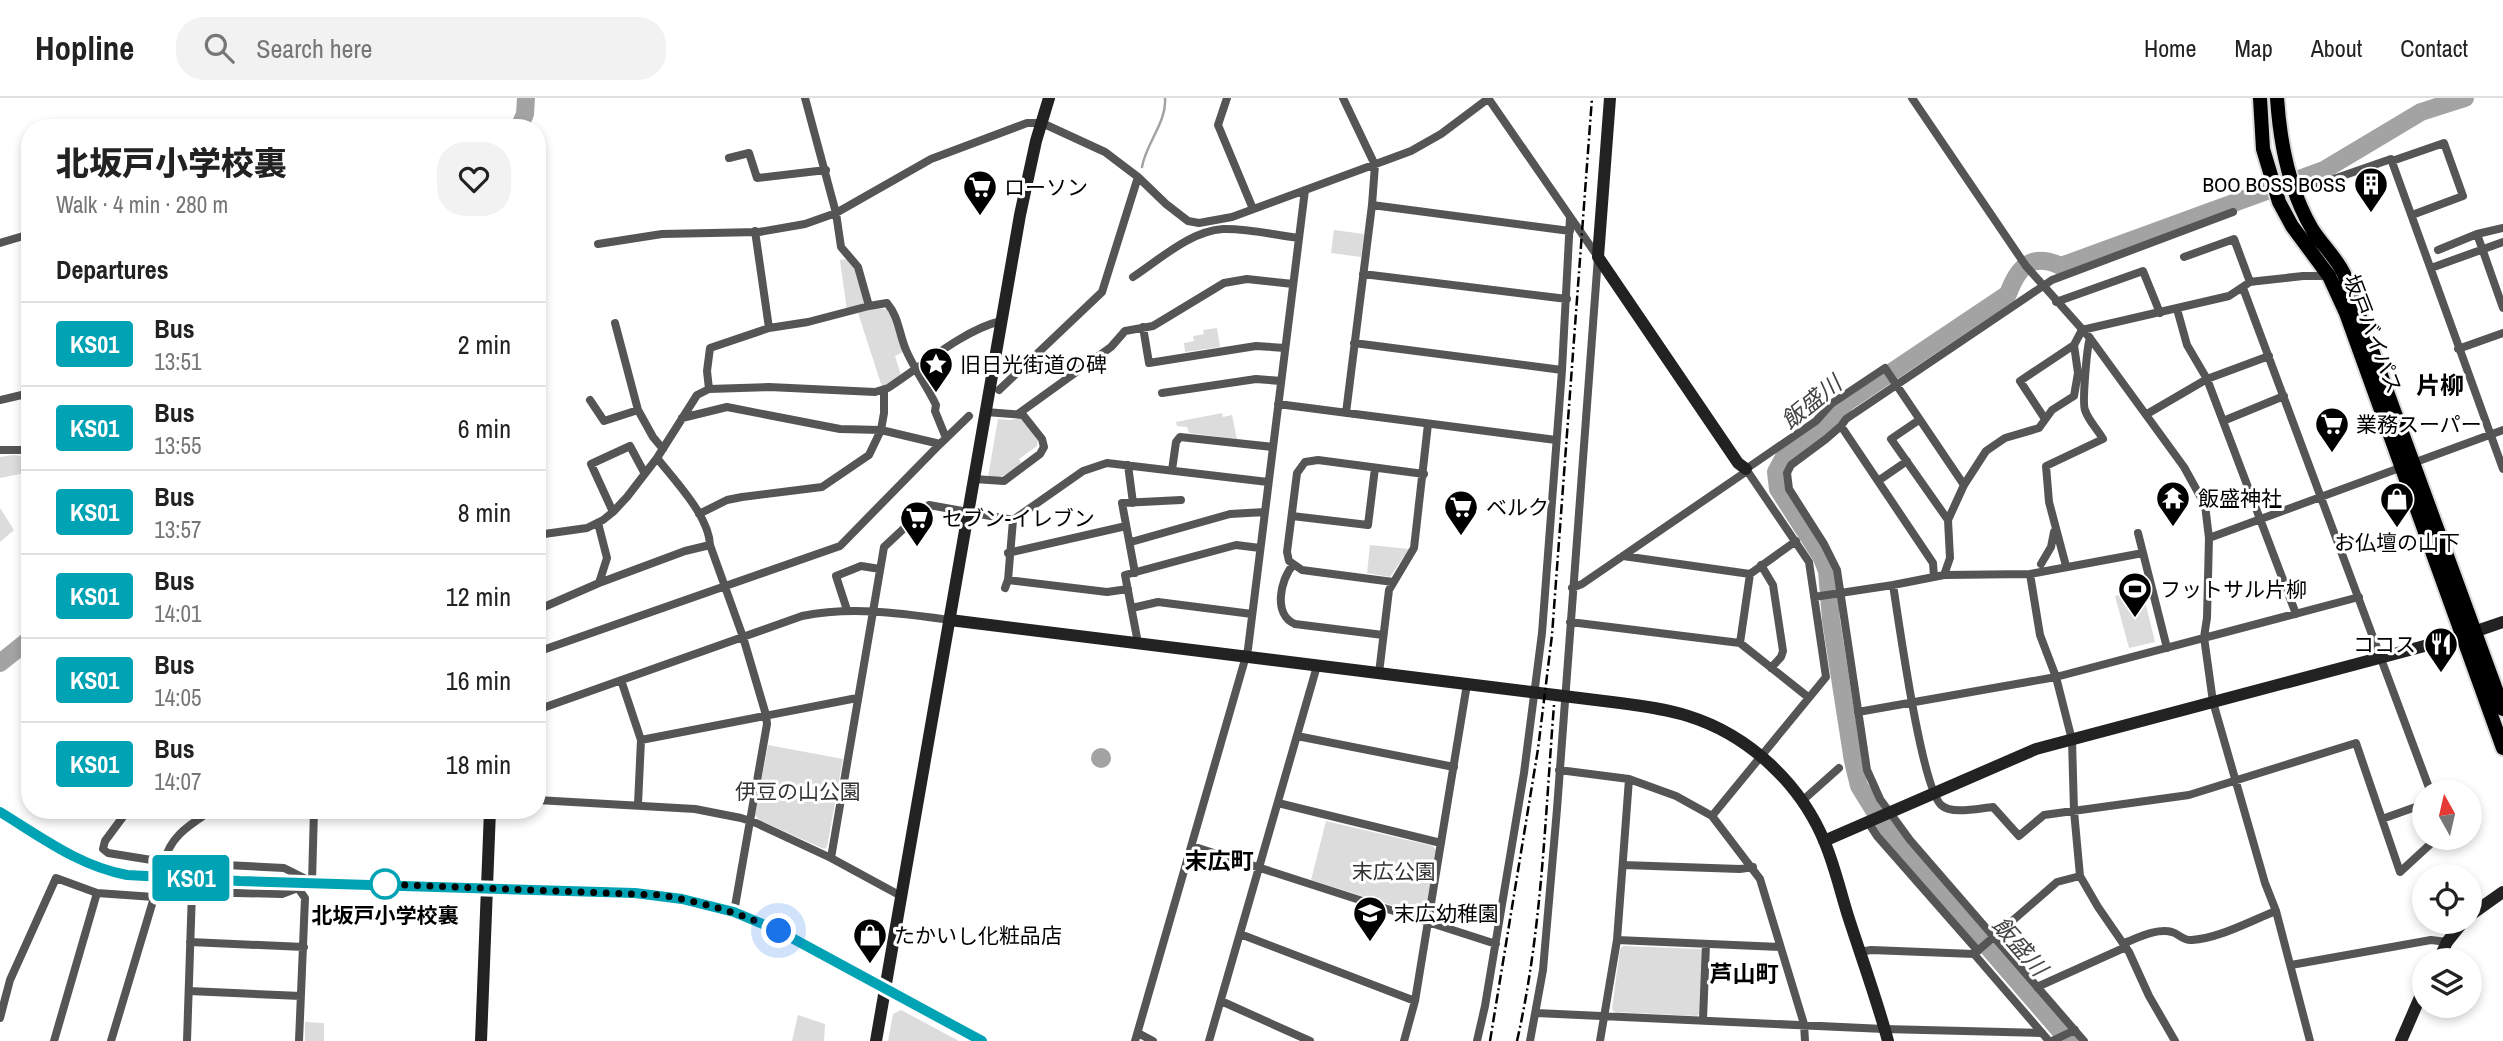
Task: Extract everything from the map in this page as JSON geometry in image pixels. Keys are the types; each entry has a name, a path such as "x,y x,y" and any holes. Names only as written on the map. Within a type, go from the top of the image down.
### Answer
{"highway":[{"name":"坂戸バイパス","path":"2260,98 2263,149 2279,202 2292,226 2329,276 2407,465"},
{"name":"坂戸バイパス","path":"2277,98 2280,135 2296,192 2316,236 2339,263 2344,274 2407,465 2468,634 2503,748"},
{"name":"坂戸バイパス","path":"2468,634 2503,709"}],"street":[{"path":"805,98 826,170 841,247 858,267 869,306"},
{"path":"876,1041 1002,321 1031,163 1049,98"},
{"path":"1227,98 1218,125 1253,209"},
{"path":"1343,98 1374,165 1372,205 1346,413"},
{"path":"598,244 662,234 755,231 805,225 836,214 931,159 1027,123 1042,123 1105,152 1192,223 1232,217 1422,145 1488,98 1809,562 1817,596 1826,677 1712,816"},
{"path":"1530,1041 1546,934 1610,98"},
{"path":"1912,98 2041,286 2090,338 2147,414 2185,467 2205,505 2209,538 2204,637 2213,702 2265,883 2276,911 2310,1041"},
{"path":"2296,192 2444,143 2463,196 2412,215"},
{"path":"729,158 749,153 757,178 826,170"},
{"path":"2392,161 2503,469"},
{"path":"999,390 1102,292 1138,177"},
{"path":"1153,1041 1137,1037 1246,657 1305,190"},
{"path":"1372,205 1570,231"},
{"path":"2084,1041 1887,813 1867,770 1837,570 1832,556 1787,483 1787,474 1791,465 1841,426 1846,419 2041,286 2233,212"},
{"path":"1478,1041 1524,773 1535,692 1562,370 1570,218"},
{"path":"2438,250 2477,234 2503,228"},
{"path":"1133,277 1195,237 1214,230 1233,229 1298,238"},
{"path":"755,231 769,328"},
{"path":"2477,234 2503,308"},
{"path":"0,243 21,236"},
{"path":"2185,257 2234,239 2269,356 2426,780"},
{"path":"2431,268 2503,242"},
{"path":"2056,302 2143,271 2160,313"},
{"path":"1363,274 1567,299"},
{"path":"2045,419 2020,381 2074,345 2082,330 2229,296 2247,285 2303,276 2329,276"},
{"path":"1018,414 1111,347 1125,331 1153,326 1224,283 1247,279 1293,284"},
{"path":"709,389 707,371 710,348 769,328 808,322 887,303 897,319 906,351 936,405 935,411 943,441"},
{"path":"2177,309 2187,345 2207,379 2295,614"},
{"path":"546,535 574,531 598,523 613,512 657,458 697,395 709,389 783,388 862,393 884,390 959,341 989,324 1002,321"},
{"path":"615,323 638,410 663,449"},
{"path":"1143,327 1149,363 1256,346 1285,348"},
{"path":"2458,349 2503,333"},
{"path":"2066,566 2054,525 2046,466 2103,439 2084,409 2088,368 2086,349 2090,338"},
{"path":"1354,343 1562,370"},
{"path":"1944,575 1950,558 1948,520 1964,485 1986,451 1994,444 2041,427 2052,410 2074,396 2078,373 2074,345"},
{"path":"2147,414 2207,379 2269,356"},
{"path":"1572,588 1623,556 1816,421 1831,404 1885,368 1964,485"},
{"path":"1162,393 1256,379 1281,381"},
{"path":"699,514 727,500 822,487 869,455 881,430 884,390"},
{"path":"0,400 21,395"},
{"path":"2223,421 2284,396"},
{"path":"590,400 604,421 638,410"},
{"path":"1278,404 1556,440"},
{"path":"682,418 727,407 830,427 881,430 943,441"},
{"path":"974,479 1004,481 1043,451 1042,439 1027,418 1018,414 986,412"},
{"path":"546,649 840,546 969,416"},
{"path":"1919,420 1891,439 1948,520"},
{"path":"1379,673 1388,590 1414,548 1428,424"},
{"path":"1841,426 1933,564 1934,577"},
{"path":"2209,538 2503,430"},
{"path":"1172,470 1176,442 1180,437 1273,447"},
{"path":"613,512 591,464 630,446 645,474"},
{"path":"0,450 21,450"},
{"path":"657,458 699,514 709,534 710,545 743,637 766,715 767,724 734,912"},
{"path":"1393,582 1302,570 1289,561 1287,552 1297,472 1305,462 1318,460 1424,474"},
{"path":"1878,481 1907,461"},
{"path":"831,858 884,547 926,507 1013,520 1095,466 1107,463 1268,482"},
{"path":"1128,465 1133,503"},
{"path":"1292,516 1368,525 1375,468"},
{"path":"1135,573 1122,503 1181,500"},
{"path":"1131,542 1230,514 1265,512"},
{"path":"1013,520 1006,584 1107,592 1128,589"},
{"path":"598,523 607,558 599,583"},
{"path":"2041,564 2051,547 2054,525"},
{"path":"1008,553 1126,526"},
{"path":"2138,533 2166,649"},
{"path":"1740,643 1750,574 1796,541"},
{"path":"546,606 599,583 685,551 710,545"},
{"path":"1138,643 1125,575 1236,545 1261,548"},
{"path":"1817,596 1944,575 2030,574 2143,554"},
{"path":"1623,556 1750,574"},
{"path":"1293,565 1285,578 1281,605 1284,616 1289,621 1383,635"},
{"path":"1761,565 1773,585 1783,651 1771,668"},
{"path":"847,610 836,576 861,566 880,569"},
{"path":"2030,574 2040,635 2056,677 2072,740 2074,811 2080,876 2125,945 2149,996 2175,1041"},
{"path":"1893,585 1912,702 1934,793 1943,807 1993,807 2019,836 2044,815 2189,794 2356,743 2400,872 2424,850"},
{"path":"1858,712 2056,677 2359,597"},
{"path":"1132,608 1158,603 1252,614"},
{"path":"546,707 802,616 847,610 873,610 1535,692 1660,709 1690,716 1719,729 1760,756 1784,778 1802,801 1824,841 1886,1035"},
{"path":"1570,622 1740,643 1808,698"},
{"path":"1824,841 2036,749 2468,634 2503,622"},
{"path":"1209,1041 1317,666"},
{"path":"621,680 641,740 638,804"},
{"path":"1404,1041 1415,1001 1429,922 1467,684"},
{"path":"641,740 857,698"},
{"path":"1297,736 1454,767"},
{"path":"1802,801 1839,768"},
{"path":"1559,770 1629,779 1676,796 1712,816 1760,879 1804,1024 1805,1041"},
{"path":"1600,1041 1617,940 1629,779"},
{"path":"546,800 695,808 750,822 831,858 901,896"},
{"path":"1278,803 1441,844"},
{"path":"2382,819 2412,808"},
{"path":"0,813 86,863 127,875 660,895 705,904 734,912 779,931 982,1041"},
{"path":"121,819 105,841 103,849 108,853 164,862 284,868 312,882"},
{"path":"164,862 168,847 182,830 198,819"},
{"path":"312,882 314,819"},
{"path":"481,1041 490,819"},
{"path":"1869,821 1877,836 1977,952 2042,1033 2052,1040 2074,1031"},
{"path":"1192,846 1496,944"},
{"path":"1623,865 1740,869 1753,867"},
{"path":"1860,953 1871,950 1977,952 2057,881 2080,876"},
{"path":"0,1018 10,980 56,878 97,893 154,897"},
{"path":"111,1041 156,891 282,894 312,882"},
{"path":"298,888 305,898 299,1041"},
{"path":"187,1041 192,891"},
{"path":"2482,907 2503,892"},
{"path":"54,1041 97,893"},
{"path":"2037,987 2125,945 2160,932 2172,932 2192,940 2276,911"},
{"path":"1240,934 1415,1001"},
{"path":"2444,948 2453,934"},
{"path":"1617,940 1780,947"},
{"path":"2291,965 2431,940 2447,942"},
{"path":"190,942 304,947"},
{"path":"1703,1020 1706,944"},
{"path":"189,991 301,996"},
{"path":"1221,1001 1310,1041"},
{"path":"1536,1013 1804,1024 1886,1035 1975,1036 2042,1033"},
{"path":"2401,1041 2412,1016"}],"green space":[{"path":"1334,230 1364,234 1361,257 1331,253"},
{"path":"848,259 854,266 866,305 847,311 840,260"},
{"path":"873,308 890,312 903,352 895,356 901,375 882,387 858,313"},
{"path":"1217,328 1220,347 1185,352 1184,343 1194,341 1193,336 1204,334 1203,330"},
{"path":"1222,413 1223,417 1232,415 1237,439 1189,433 1187,427 1177,426 1176,422"},
{"path":"1020,418 1038,440 1037,446 1019,459 1021,463 1010,472 998,477 988,477 998,419"},
{"path":"21,456 21,474 0,478 0,457"},
{"path":"0,508 14,530 0,542"},
{"path":"1370,545 1409,549 1390,577 1367,573"},
{"name":"フットサル片柳","path":"2142,589 2155,642 2129,648 2115,596"},
{"name":"伊豆の山公園","path":"768,745 843,759 827,847 824,849 759,820 755,815"},
{"name":"末広公園","path":"1326,821 1433,846 1436,850 1426,913 1423,915 1311,880"},
{"path":"1623,946 1701,949 1704,953 1702,1011 1697,1016 1615,1012 1612,1009 1620,949"},
{"path":"901,1010 959,1041 888,1041 893,1014"},
{"path":"798,1015 825,1024 824,1041 792,1041"},
{"path":"305,1022 324,1023 324,1041 305,1041"}],"shaded area":[{"path":"1101,748 1108,751 1111,758 1108,765 1101,768 1094,765 1091,758 1094,751"}],"waterway":[{"path":"523,119 526,98"},
{"path":"1142,167 1163,116 1165,98"},
{"name":"飯盛川","path":"2069,1041 1885,828 1859,786 1831,620 1827,571 1821,556 1778,489 1776,472 1791,450 1817,434 1847,402 2008,294 2016,276 2027,265 2041,261 2061,266 2324,170 2421,112 2465,98"},
{"path":"0,663 21,646"}],"tunnel":[{"path":"156,891 164,862"}],"railway":[{"path":"1490,1041 1538,749 1552,635 1592,98"},
{"path":"1517,1041 1537,916 1554,705"}],"bus line":[{"name":"KS01","path":"0,812 93,866 127,875 635,893 705,904 756,920 779,931 982,1041"}],"place":[{"name":"BOO BOSS BOSS","path":"2371,214"},
{"name":"ローソン","path":"980,217"},
{"name":"旧日光街道の碑","path":"936,394"},
{"name":"業務スーパー","path":"2332,454"},
{"name":"飯盛神社","path":"2173,528"},
{"name":"お仏壇の山下","path":"2397,529"},
{"name":"ベルク","path":"1461,537"},
{"name":"セブン-イレブン","path":"917,548"},
{"name":"フットサル片柳","path":"2135,619"},
{"name":"ココス","path":"2441,674"},
{"name":"北坂戸小学校裏","path":"385,884"},
{"name":"末広幼稚園","path":"1370,943"},
{"name":"たかいし化粧品店","path":"870,965"}],"district":[{"name":"片柳","path":"2440,385"},
{"name":"末広町","path":"1219,860"},
{"name":"芦山町","path":"1744,973"}],"route":[{"path":"385,884 376,884 660,895 734,912 779,931"}]}
